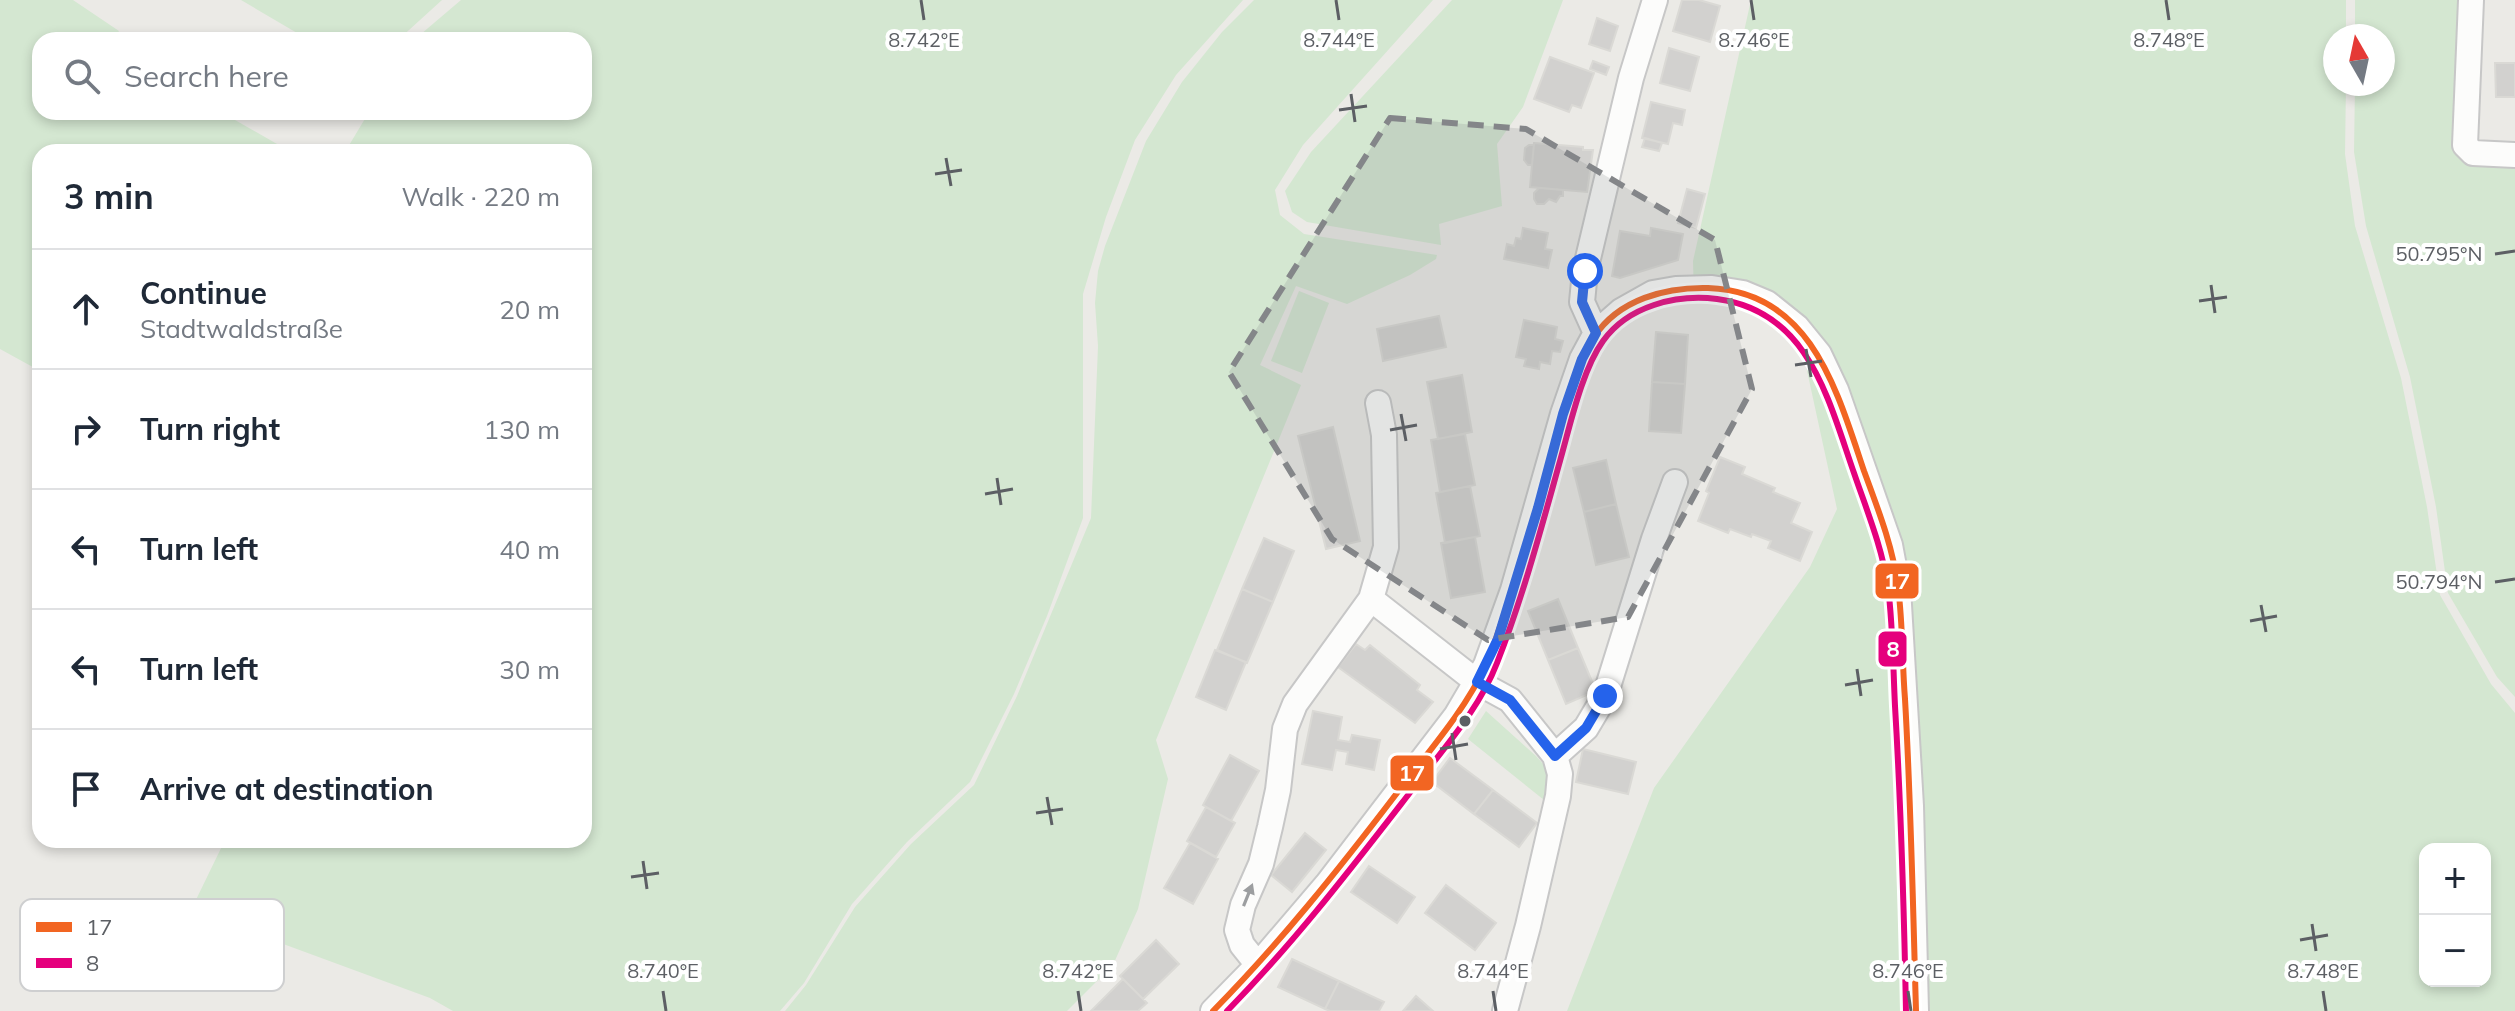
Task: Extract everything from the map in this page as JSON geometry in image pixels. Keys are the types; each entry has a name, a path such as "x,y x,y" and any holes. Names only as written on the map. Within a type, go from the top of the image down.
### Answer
{"street":[{"path":"1596,333 1582,302 1585,271 1631,78 1655,0"},
{"path":"2471,0 2465,145 2473,153 2515,155"},
{"path":"1213,1011 1258,965 1328,883 1456,716 1477,682 1498,639 1563,414 1582,359 1596,333 1621,311 1653,293 1676,289 1727,289 1755,297 1785,316 1810,340 1836,390 1890,545 1898,588 1911,806 1916,1011"},
{"path":"1258,965 1242,945 1237,930 1243,905 1261,864 1278,790 1285,729 1295,704 1371,599 1386,547 1384,435 1378,403"},
{"path":"1555,756 1586,728 1605,696 1675,482"},
{"path":"1371,599 1477,682 1510,700 1555,756 1560,774 1558,796 1505,1011"}],"highlighted area":[{"path":"1390,118 1526,129 1715,240 1752,389 1628,617 1488,640 1332,539 1229,372"}],"green space":[{"path":"0,0 73,0 119,31 32,32 32,120 235,120 277,144 32,144 32,367 0,349"},
{"path":"241,0 442,0 407,32 295,32"},
{"path":"461,0 1243,0 1176,75 1135,140 1106,217 1083,294 1083,518 1014,694 970,782 907,842 852,904 804,983 780,1011 453,1011 430,998 284,944 284,899 196,899 221,848 592,848 592,144 350,144 364,120 592,120 592,32 423,32"},
{"path":"1254,0 1433,0 1303,145 1275,190 1280,215 1304,234 1437,255 1436,259 1410,275 1347,304 1296,286 1260,365 1301,385 1156,740 1168,779 1138,909 1113,965 1067,1011 785,1011 806,985 855,907 911,844 974,785 1017,696 1091,518 1098,346 1095,303 1098,271 1105,246 1146,141 1182,82 1222,32"},
{"path":"1452,0 1563,0 1523,107 1497,144 1502,206 1439,224 1441,245 1307,222 1292,212 1285,191 1311,152"},
{"path":"1751,0 2346,0 2346,24 2323,24 2323,96 2346,96 2345,154 2355,226 2401,378 2427,507 2440,595 2491,684 2515,713 2515,1011 1567,1011 1654,788 1810,567 1837,509 1801,343 1762,313 1739,303 1694,298 1693,261"},
{"path":"2355,0 2462,0 2457,155 2515,158 2515,697 2497,677 2448,593 2436,507 2410,377 2366,226 2354,152 2355,96 2395,96 2395,24 2355,24"},
{"path":"1299,291 1329,303 1302,373 1271,361"},
{"path":"1486,711 1552,774 1549,804 1468,739"}],"building":[{"path":"1682,0 1699,0 1720,6 1710,42 1673,31"},
{"path":"1597,18 1618,26 1610,51 1589,44"},
{"path":"1669,48 1699,57 1690,91 1660,83"},
{"path":"1550,57 1594,73 1581,108 1572,105 1569,112 1534,99"},
{"path":"1593,61 1609,67 1606,75 1590,69"},
{"path":"2495,63 2515,63 2515,97 2496,97"},
{"path":"1651,102 1685,110 1682,125 1673,123 1668,144 1642,138"},
{"path":"1645,138 1662,143 1659,151 1642,147"},
{"path":"1534,143 1593,150 1587,192 1530,187"},
{"path":"1534,145 1532,165 1524,160 1525,148"},
{"path":"1539,188 1563,190 1563,196 1556,202 1549,199 1544,204 1537,204 1534,193"},
{"path":"1687,189 1705,194 1696,228 1678,223"},
{"path":"1523,228 1548,233 1545,249 1552,250 1548,268 1504,259 1507,244 1514,246 1516,238 1521,239"},
{"path":"1651,228 1683,234 1678,260 1620,278 1612,276 1620,231 1650,236"},
{"path":"1439,316 1446,347 1383,361 1377,329"},
{"path":"1524,320 1557,327 1555,339 1563,341 1560,352 1552,351 1550,364 1540,362 1539,369 1524,366 1526,359 1516,357"},
{"path":"1656,332 1688,335 1685,384 1652,382"},
{"path":"1462,375 1472,432 1438,439 1427,382"},
{"path":"1652,382 1685,384 1681,433 1649,431"},
{"path":"1333,427 1360,541 1326,549 1298,436"},
{"path":"1465,434 1475,485 1440,492 1431,440"},
{"path":"1720,457 1745,467 1742,474 1775,488 1773,492 1800,503 1791,523 1812,532 1800,561 1768,548 1771,541 1730,529 1728,533 1698,521"},
{"path":"1606,460 1616,504 1584,512 1573,468"},
{"path":"1470,486 1480,536 1445,543 1436,493"},
{"path":"1616,504 1629,557 1596,565 1584,512"},
{"path":"1475,537 1485,592 1451,598 1441,543"},
{"path":"1264,538 1294,551 1273,602 1242,589"},
{"path":"1242,589 1273,602 1247,663 1217,650"},
{"path":"1558,599 1578,648 1548,660 1528,611"},
{"path":"1356,644 1365,650 1370,645 1420,685 1417,690 1433,702 1415,723 1338,667"},
{"path":"1578,648 1596,691 1566,704 1548,660"},
{"path":"1215,650 1246,662 1226,710 1196,697"},
{"path":"1313,711 1342,717 1338,740 1350,742 1352,735 1380,740 1374,770 1346,764 1348,752 1336,750 1332,770 1302,764"},
{"path":"1583,749 1636,762 1628,794 1576,782"},
{"path":"1230,755 1259,771 1231,821 1203,805"},
{"path":"1450,758 1493,790 1474,814 1432,782"},
{"path":"1493,790 1537,823 1519,847 1474,814"},
{"path":"1206,807 1235,823 1216,857 1187,841"},
{"path":"1305,833 1326,850 1292,892 1271,875"},
{"path":"1190,843 1218,859 1193,904 1164,888"},
{"path":"1369,866 1415,897 1397,923 1351,892"},
{"path":"1446,885 1496,923 1475,950 1425,913"},
{"path":"1156,940 1179,964 1143,999 1120,976"},
{"path":"1292,959 1339,981 1325,1009 1278,987"},
{"path":"1123,979 1147,1003 1138,1011 1091,1011"},
{"path":"1339,981 1384,1002 1379,1011 1325,1009"},
{"path":"1416,996 1433,1011 1403,1011"}],"transit line":[{"name":"17","path":"1213,1011 1262,959 1331,877 1445,731 1477,682 1490,655 1516,579 1571,388 1594,337 1616,313 1630,305 1660,293 1692,288 1743,293 1772,307 1796,326 1830,379 1843,409 1889,543 1896,572 1902,629 1916,1011"},
{"name":"8","path":"1227,1011 1300,931 1447,745 1480,697 1497,663 1523,588 1583,382 1603,341 1613,329 1639,311 1670,301 1701,298 1748,307 1774,321 1794,340 1810,363 1835,416 1878,543 1888,587 1892,631 1906,1011"}],"route":[{"path":"1585,271 1582,302 1596,333 1582,359 1563,414 1498,639 1477,682 1510,700 1555,756 1586,728 1605,696"}]}
